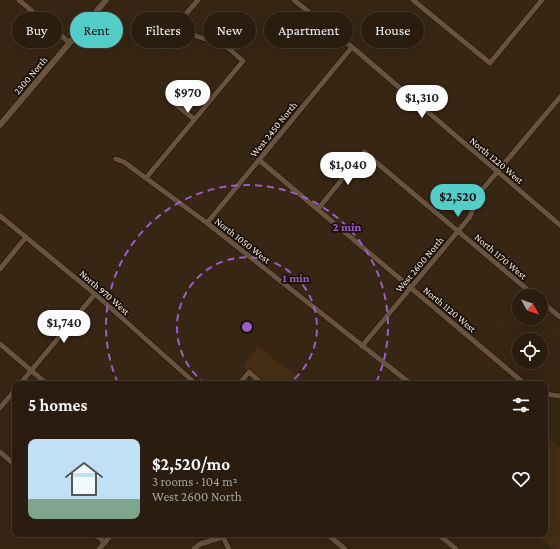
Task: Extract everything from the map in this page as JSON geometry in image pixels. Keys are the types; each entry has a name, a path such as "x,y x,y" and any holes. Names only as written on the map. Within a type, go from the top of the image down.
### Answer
{"street":[{"path":"19,0 70,43"},
{"name":"2300 North","path":"96,12 106,0"},
{"path":"146,178 243,61 226,46 196,36 178,23 198,0"},
{"path":"413,0 490,63 542,0"},
{"name":"North 1220 West","path":"296,1 309,12"},
{"name":"2300 North","path":"0,126 70,43"},
{"name":"West 2450 North","path":"208,223 351,48"},
{"name":"North 1220 West","path":"353,48 497,173 560,225"},
{"name":"West 2600 North","path":"362,346 469,218 482,190 560,97"},
{"path":"168,98 194,119"},
{"path":"0,115 6,120"},
{"name":"North 1170 West","path":"318,209 364,152 527,289"},
{"name":"North 1050 West","path":"116,159 124,162 208,223 407,381"},
{"name":"North 1120 West","path":"259,160 521,381"},
{"name":"North 970 West","path":"0,216 95,294 193,381"},
{"path":"0,269 26,237"},
{"path":"23,381 95,294"},
{"path":"548,307 560,317"},
{"path":"0,344 43,381"},
{"path":"242,381 249,372 259,381"},
{"path":"0,408 12,394"},
{"path":"548,394 560,396"},
{"path":"0,452 12,462"},
{"path":"98,537 105,543"},
{"path":"100,549 110,537"},
{"path":"194,549 200,544 219,537"},
{"path":"225,537 229,549"},
{"path":"331,537 345,549"},
{"path":"442,537 456,549"}],"shaded area":[{"path":"258,347 303,381 261,381 243,366"},
{"path":"548,438 560,448 560,549 554,549 540,537 548,537"}]}
